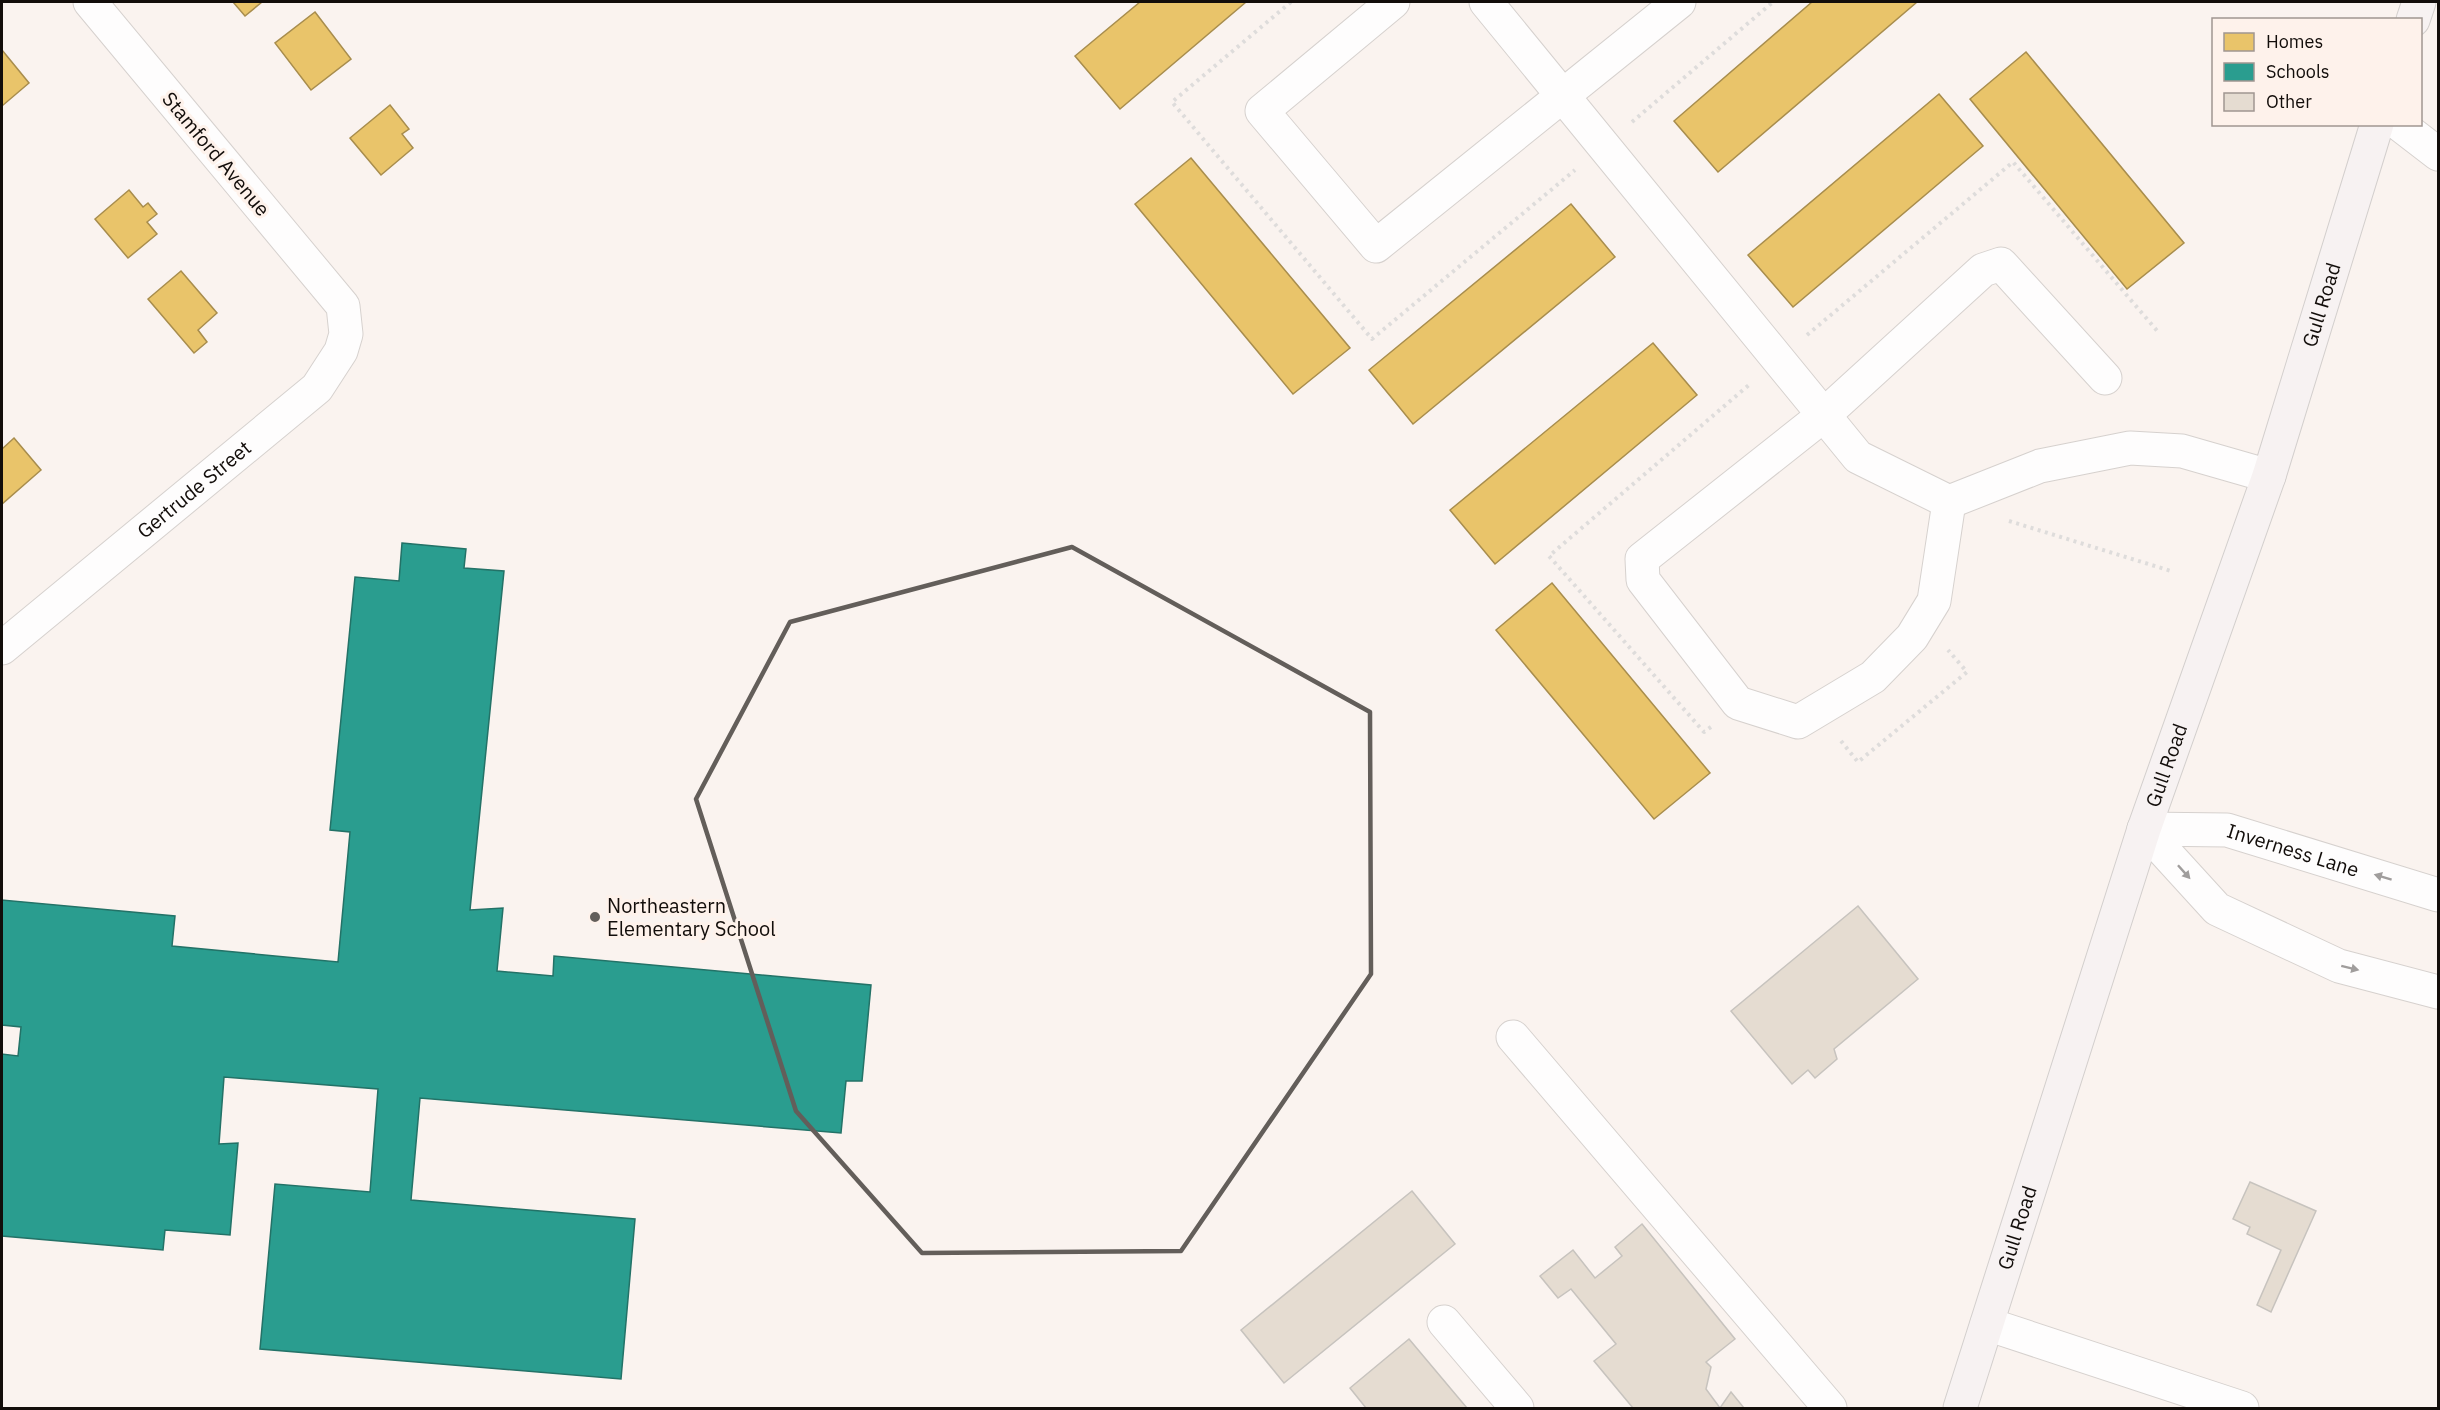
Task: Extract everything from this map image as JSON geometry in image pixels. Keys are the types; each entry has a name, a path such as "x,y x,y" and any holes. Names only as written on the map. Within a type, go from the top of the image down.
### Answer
{"main road":[{"path":"2414,18 2419,2"},
{"name":"Gull Road","path":"1960,1408 2144,829 2269,476 2376,126"}],"street":[{"name":"Stamford Avenue","path":"90,2 343,306"},
{"path":"1393,2 1262,111 1376,246 1678,2"},
{"path":"1486,2 1858,457 1949,502 2040,466 2130,448 2182,451 2269,476"},
{"path":"2402,126 2439,154"},
{"path":"1949,502 1934,601 1912,637 1873,677 1798,722 1738,703 1643,580 1642,559 1824,415 1983,270 2001,264 2105,378"},
{"name":"Gertrude Street","path":"2,648 316,388 341,351 346,334 343,306"},
{"path":"2144,829 2217,909 2339,966 2439,992"},
{"name":"Inverness Lane","path":"2144,829 2227,830 2439,895"},
{"path":"1513,1037 1830,1408"},
{"path":"1444,1322 1517,1408"},
{"path":"1987,1324 2242,1408"}],"path":[{"path":"1626,127 1773,2"},
{"path":"1712,726 1704,732 1549,556 2013,162 2159,333"},
{"path":"2000,519 2171,571"},
{"path":"1834,739 1841,741 1858,762 1967,672 1944,645"}],"highlighted area":[{"path":"1072,547 1370,712 1371,974 1181,1251 922,1253 796,1111 696,799 790,622"}],"building: Homes":[{"path":"233,2 262,2 245,16"},
{"path":"1140,2 1246,2 1120,109 1075,56"},
{"path":"1812,2 1917,2 1718,172 1674,121"},
{"path":"315,12 351,59 311,90 275,43"},
{"path":"2,50 29,83 2,106"},
{"path":"2026,52 2184,243 2127,289 1970,99"},
{"path":"1939,94 1983,146 1793,307 1748,255"},
{"path":"390,105 409,129 402,134 413,148 381,175 350,138"},
{"path":"1191,158 1350,348 1293,394 1135,204"},
{"path":"129,190 143,207 148,203 157,214 147,222 157,234 128,258 95,219"},
{"path":"1571,204 1615,257 1413,424 1369,370"},
{"path":"181,271 217,313 198,330 207,342 194,353 148,299"},
{"path":"1653,343 1697,395 1495,564 1450,510"},
{"path":"14,438 41,470 2,504 2,449"},
{"path":"1552,583 1710,773 1654,819 1496,630"}],"building: Schools":[{"path":"402,543 466,549 464,568 504,571 470,910 503,908 497,971 553,976 554,956 871,985 862,1081 846,1081 841,1133 420,1098 411,1200 635,1219 621,1379 260,1349 275,1184 370,1192 378,1089 224,1077 219,1144 238,1143 230,1235 165,1230 163,1250 2,1236 2,1054 18,1056 21,1027 2,1025 2,900 175,916 172,946 338,962 350,832 330,830 355,577 399,581"}],"building: Other":[{"path":"1858,906 1918,979 1834,1049 1837,1059 1815,1078 1808,1070 1792,1084 1731,1011"},
{"path":"2250,1182 2316,1211 2271,1312 2257,1305 2281,1250 2247,1234 2250,1227 2233,1219"},
{"path":"1412,1191 1455,1244 1284,1383 1241,1330"},
{"path":"1642,1224 1735,1339 1706,1362 1711,1367 1706,1389 1720,1408 1633,1408 1594,1361 1616,1344 1571,1289 1558,1298 1540,1276 1573,1250 1595,1278 1622,1256 1615,1247"},
{"path":"1409,1339 1467,1408 1366,1408 1350,1388"},
{"path":"1731,1392 1744,1408 1720,1408"}],"place":[{"name":"Northeastern Elementary School","path":"595,917"}]}
